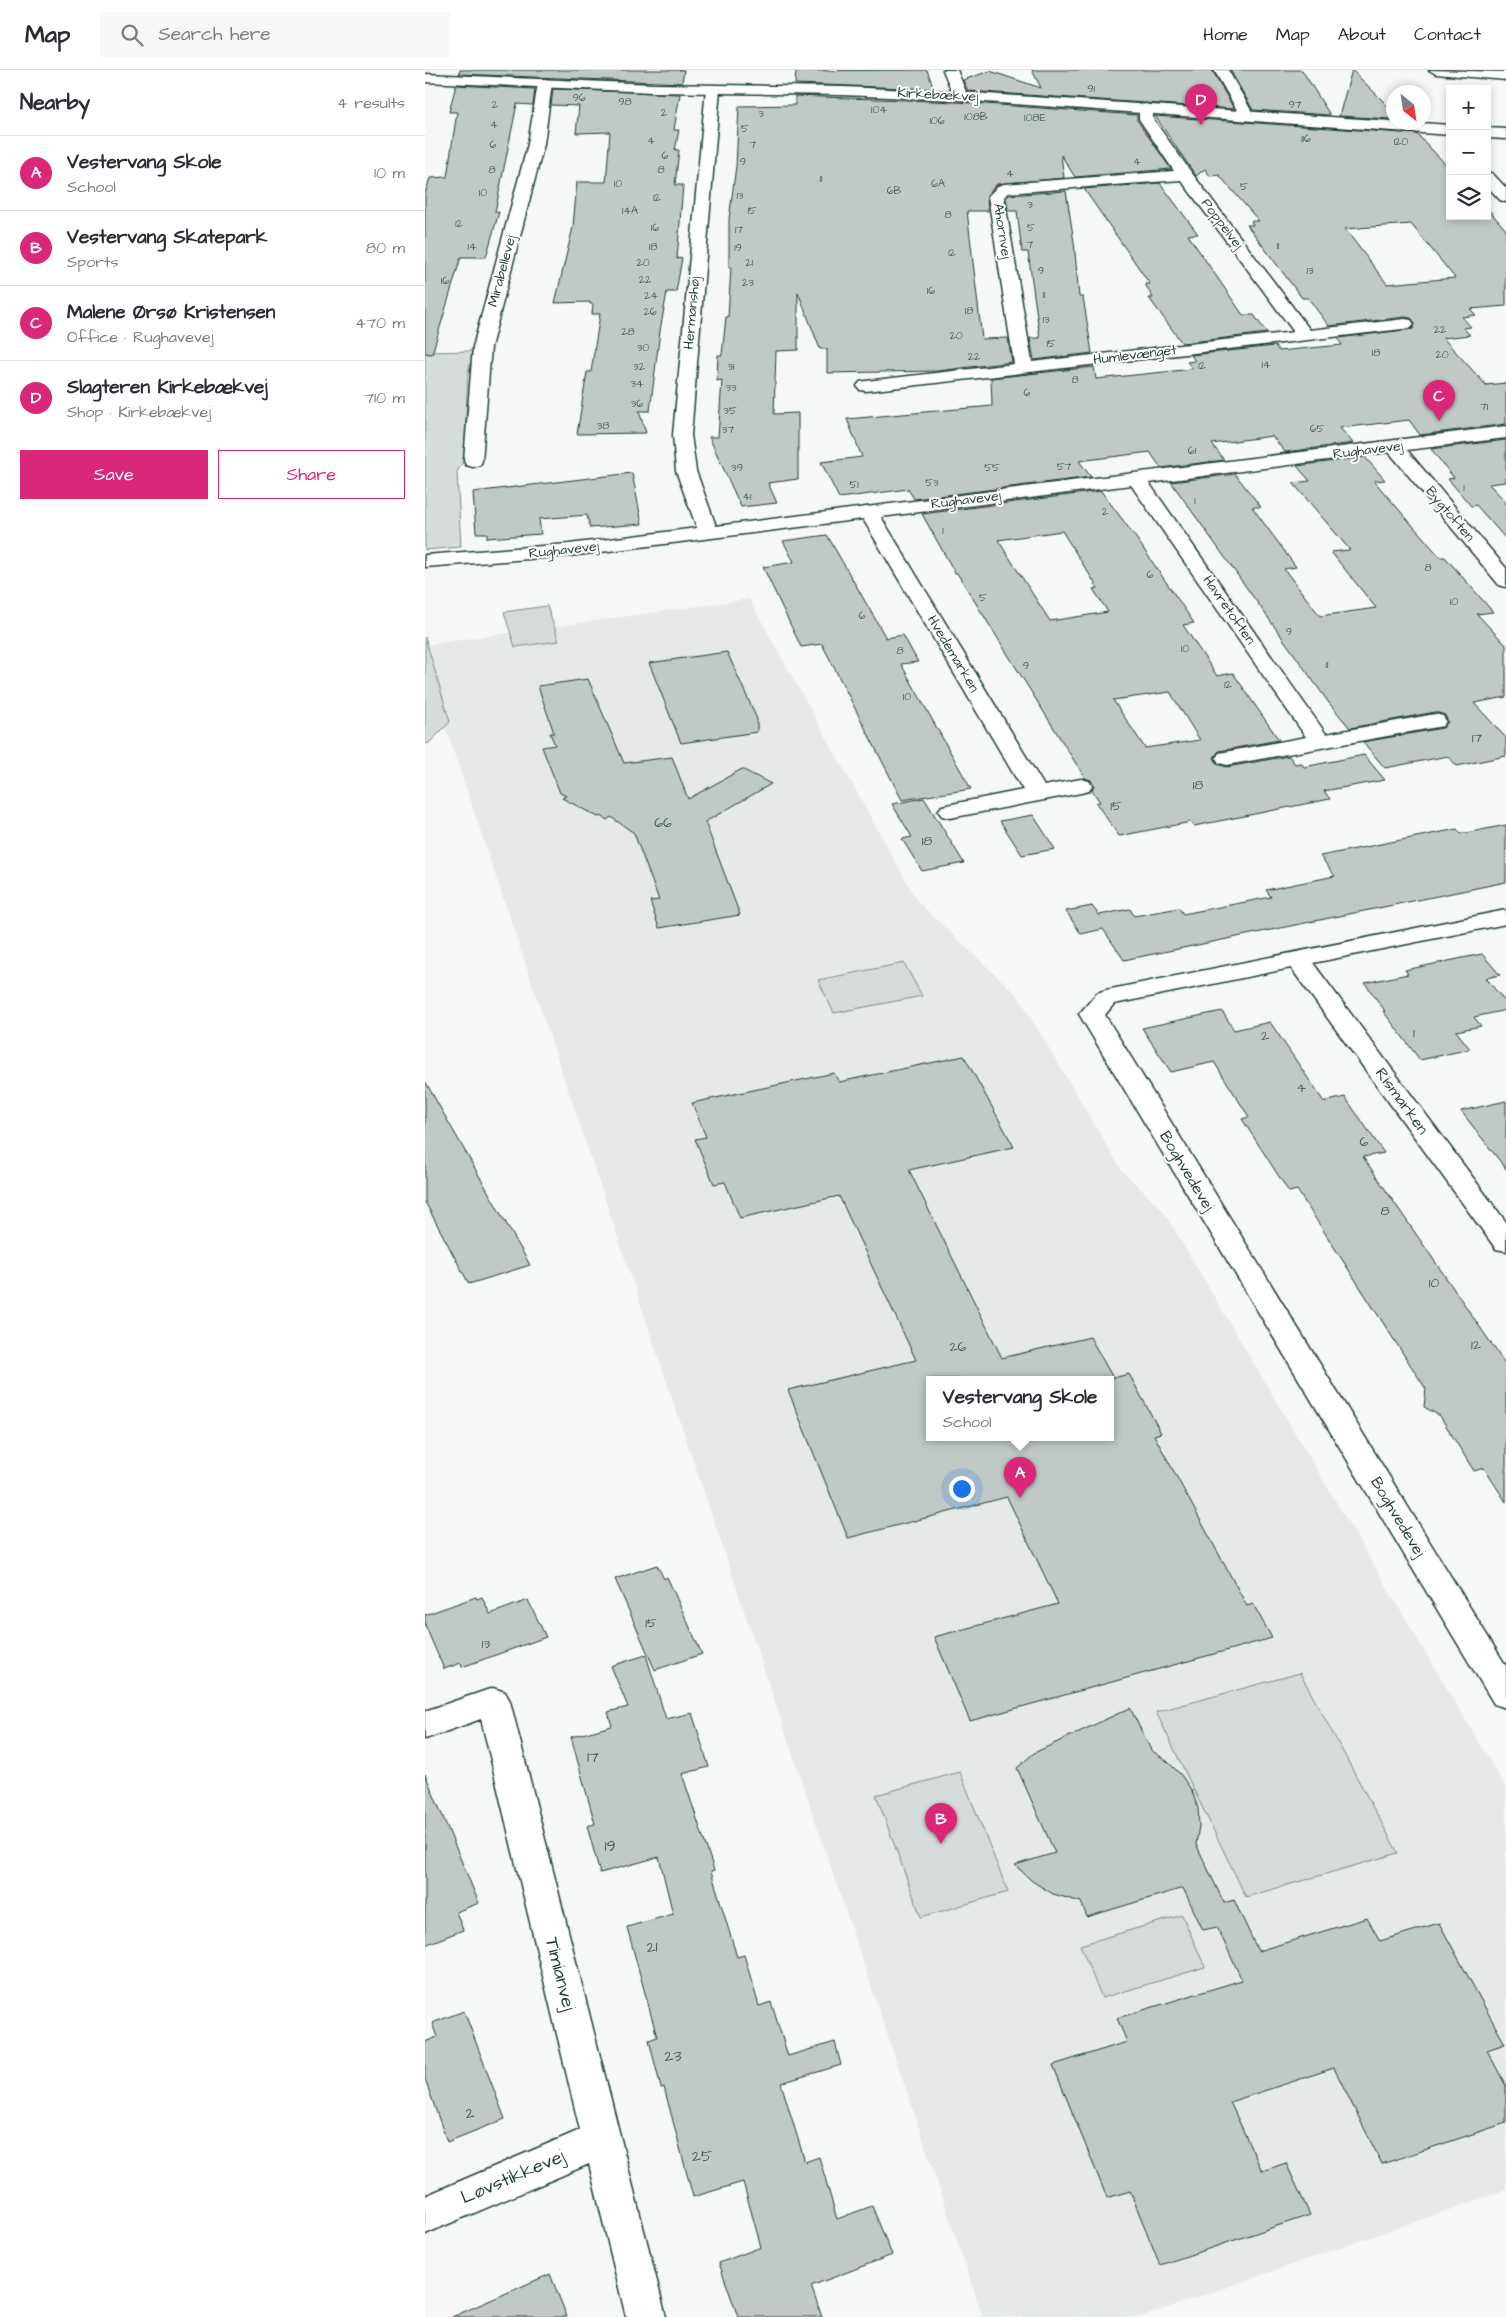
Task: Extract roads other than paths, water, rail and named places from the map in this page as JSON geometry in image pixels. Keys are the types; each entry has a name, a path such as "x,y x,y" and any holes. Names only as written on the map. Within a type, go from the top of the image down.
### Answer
{"street":[{"path":"950,70 959,92 957,96"},
{"path":"1221,70 1241,102 1245,112 1243,115"},
{"path":"1436,70 1506,76"},
{"name":"Kirkebækvej","path":"425,78 957,96 1243,115 1446,133"},
{"name":"Mirabellevej","path":"473,460 482,347 536,144 545,82"},
{"name":"Hermanshøj","path":"709,533 685,472 682,435 713,89"},
{"name":"Poppelvej","path":"1146,108 1146,118 1185,174 1306,336"},
{"path":"1491,133 1506,134"},
{"name":"Ahornvej","path":"1023,368 996,196 1004,189 1185,174"},
{"path":"1491,181 1506,197"},
{"name":"Humlevænget","path":"865,386 1405,324"},
{"name":"Rughavevej","path":"425,561 569,550 1506,432"},
{"name":"Bygtoften","path":"1393,446 1506,581"},
{"name":"Havretoften","path":"1137,479 1320,741"},
{"name":"Hvedemarken","path":"869,513 1037,794"},
{"path":"1227,758 1435,721"},
{"path":"950,811 1081,786"},
{"name":"Boghvedevej","path":"1506,917 1106,998 1092,1014 1506,1696"},
{"name":"Rismarken","path":"1298,960 1506,1242"},
{"name":"Timianvej","path":"425,1726 493,1701 646,2317"},
{"name":"Løvstikkevej","path":"425,2214 601,2140"}],"place":[{"name":"Slagteren Kirkebækvej","path":"1201,125"},
{"name":"Malene Ørsø Kristensen","path":"1439,421"},
{"name":"Vestervang Skole","path":"1020,1498"},
{"name":"Vestervang Skatepark","path":"941,1844"}]}
